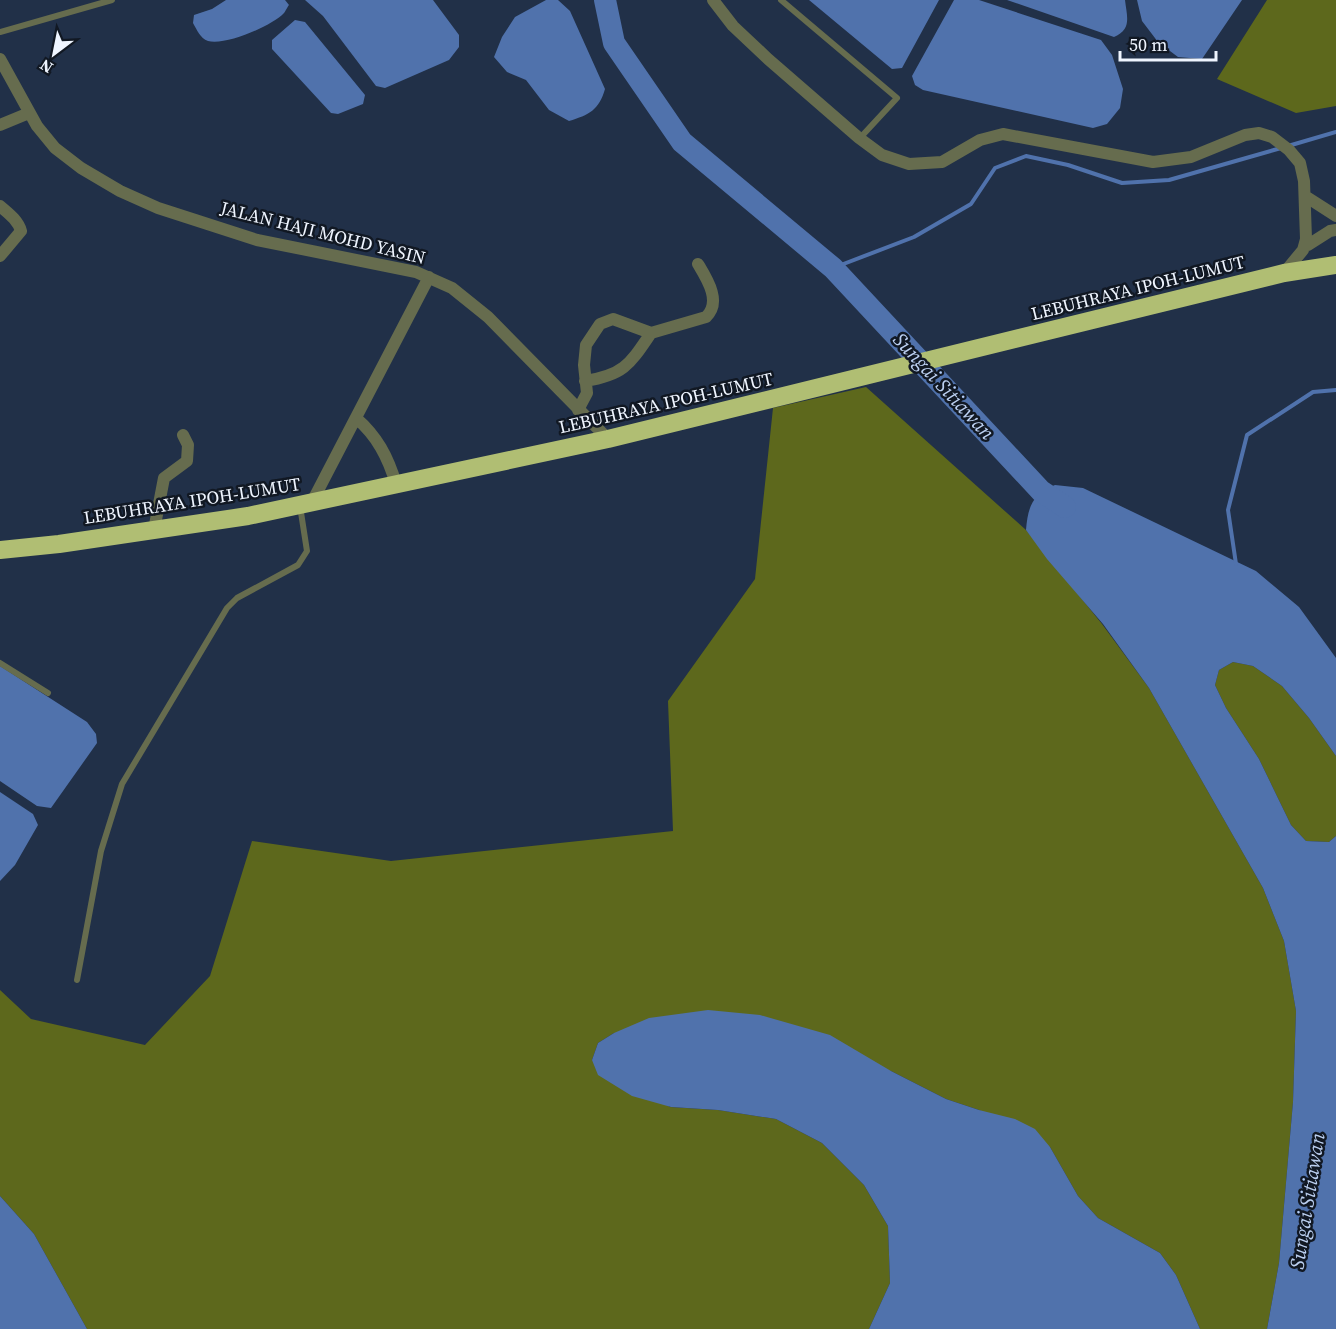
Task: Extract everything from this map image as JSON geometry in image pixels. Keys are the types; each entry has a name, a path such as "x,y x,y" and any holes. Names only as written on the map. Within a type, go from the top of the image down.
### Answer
{"highway":[{"name":"LEBUHRAYA IPOH-LUMUT","path":"0,550 248,516 608,439 1284,273 1318,255 1336,252"}],"street":[{"path":"712,0 733,26 768,59 859,138 882,155 909,164 942,162 980,140 1003,134 1153,162 1191,158 1245,135 1259,133 1272,137 1289,150 1300,164 1318,255"},
{"name":"JALAN HAJI MOHD YASIN","path":"0,59 37,126 55,148 72,162 120,191 158,208 257,240 416,272 452,288 488,317 608,439"},
{"path":"0,125 29,113"},
{"path":"1305,196 1336,216"},
{"path":"0,206 21,228 21,231 0,255"},
{"path":"1318,255 1330,231 1336,230"},
{"path":"1284,273 1303,250 1318,255"},
{"path":"585,381 602,378 622,370 651,333 706,317 709,314 712,302 711,284 698,264"},
{"path":"306,504 356,418 429,277"},
{"path":"578,410 586,393 586,345 600,324 613,319 651,333"},
{"path":"356,418 370,430 383,449 396,484"},
{"path":"154,530 164,478 187,461 188,445 183,435"}],"lane":[{"path":"0,32 112,0"},
{"path":"781,0 897,98 859,138"},
{"path":"77,980 101,851 122,784 227,608 237,598 298,565 303,558 307,551 306,504"},
{"path":"0,663 48,693"}],"green space":[{"path":"1267,0 1336,0 1336,106 1296,113 1217,79"},
{"path":"866,387 1026,530 1102,624 1149,688 1263,888 1284,941 1296,1011 1293,1102 1279,1263 1267,1329 1200,1329 1176,1275 1160,1253 1098,1218 1078,1196 1050,1147 979,1110 946,1099 891,1071 614,1033 598,1043 592,1060 670,1107 718,1110 776,1119 822,1143 864,1185 888,1226 890,1283 869,1329 87,1329 34,1234 0,1196 0,990 31,1019 145,1045 210,976 252,841 391,861 673,831 668,701 755,579 773,408"},
{"path":"1233,662 1253,666 1282,686 1309,718 1336,756 1336,836 1329,842 1306,841 1291,825 1259,759 1226,708 1215,685 1219,670"}],"water":[{"path":"226,0 285,0 289,5 278,18 259,29 225,41 205,40 193,23 194,15 212,9"},
{"path":"305,0 433,0 459,35 459,47 449,60 385,88 376,86 323,16"},
{"path":"546,0 558,0 570,11 605,89 600,102 592,111 569,121 549,110 526,80 507,72 494,57 502,37 515,17"},
{"path":"809,0 939,0 902,68 892,69"},
{"path":"954,0 979,0 1101,40 1112,55 1123,89 1120,108 1107,124 1093,128 923,90 915,85 912,76"},
{"path":"1007,0 1125,0 1127,22 1124,30 1114,37"},
{"path":"1137,0 1242,0 1202,59 1178,57 1158,42 1142,21"},
{"path":"295,20 305,22 365,95 363,104 338,114 331,113 272,49 272,40"},
{"path":"1055,485 1083,488 1256,571 1299,607 1336,658 1336,756 1309,718 1282,686 1253,666 1233,662 1219,670 1215,685 1226,708 1259,759 1291,825 1306,841 1329,842 1336,836 1336,1329 1267,1329 1279,1263 1293,1102 1296,1011 1284,941 1263,888 1149,688 1103,624 1047,559 1026,530 1030,508 1036,497"},
{"path":"0,666 87,722 96,734 97,743 51,808 37,806 0,781"},
{"path":"0,792 33,814 38,825 15,865 0,881"},
{"path":"708,1010 760,1015 830,1035 891,1071 946,1099 1015,1119 1035,1129 1050,1147 1078,1196 1098,1218 1160,1253 1176,1275 1200,1329 869,1329 890,1283 888,1226 864,1185 822,1143 776,1119 718,1110 671,1107 632,1096 598,1075 592,1060 598,1043 614,1033 649,1018"},
{"path":"0,1196 34,1234 87,1329 0,1329"}],"waterway":[{"name":"Sungai Sitiawan","path":"605,0 614,43 682,142 833,268 1041,491 1065,507"},
{"path":"1288,146 1336,132"},
{"path":"833,268 914,237 971,204 995,168 1026,156 1068,165 1122,183 1169,180 1281,148"},
{"path":"1236,564 1228,510 1247,435 1313,392 1336,390"}]}
